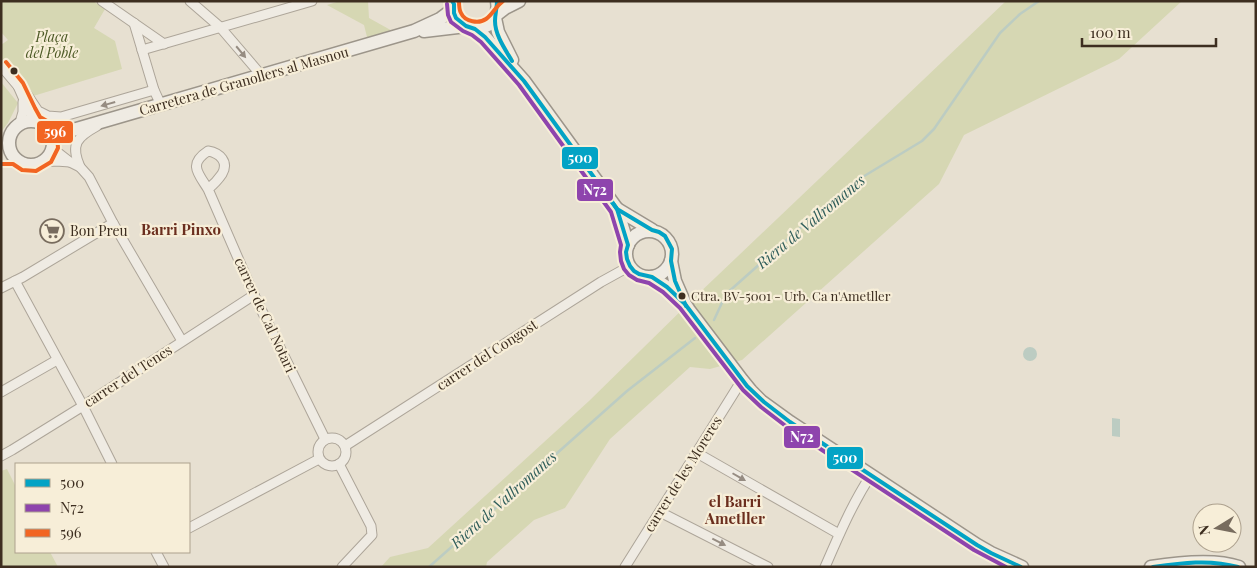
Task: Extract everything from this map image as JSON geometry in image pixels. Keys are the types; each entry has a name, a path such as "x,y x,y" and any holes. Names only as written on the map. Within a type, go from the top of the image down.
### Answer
{"street":[{"path":"102,1 164,44"},
{"path":"190,1 220,27 262,76"},
{"path":"142,50 312,1"},
{"path":"497,1 498,32 524,81"},
{"path":"470,28 484,27 504,8 519,1"},
{"path":"454,3 456,18 484,37 524,81 617,209 628,244"},
{"name":"Carretera de Granollers al Masnou","path":"52,148 73,130 414,32 440,19 448,13 454,3"},
{"path":"134,23 154,90 161,105"},
{"name":"Carretera de Granollers al Masnou","path":"414,32 470,28"},
{"path":"1,66 18,86 24,90 38,110 48,116 62,117 154,90"},
{"path":"18,86 23,99 51,137 52,148 47,158 41,162 34,165 20,162 15,158 9,141 6,140 13,131 25,123 41,125"},
{"path":"19,126 23,112 23,99"},
{"path":"108,120 81,137 77,142 75,156 80,167 89,177 113,223 182,341"},
{"name":"Carretera de Granollers al Masnou","path":"41,125 73,130"},
{"path":"52,148 80,167"},
{"path":"1,158 15,158"},
{"path":"41,162 70,162"},
{"name":"carrer de Cal Notari","path":"208,189 254,295 325,439"},
{"path":"617,209 652,230 659,232 670,242 672,249 671,262 675,281 685,304"},
{"path":"1,288 113,223"},
{"path":"652,230 638,234 628,244 626,252 630,266 639,274 652,277 668,288 685,304 742,380 762,401 774,411 977,545 1022,567"},
{"path":"652,277 664,272 671,262"},
{"name":"carrer del Congost","path":"345,446 601,282 630,266"},
{"path":"15,281 83,406 112,463"},
{"name":"carrer del Tenes","path":"1,456 83,406 254,295"},
{"path":"1,392 57,360"},
{"name":"carrer de les Moreres","path":"625,567 742,380"},
{"path":"334,438 345,446 346,453 344,459 339,464 326,465 319,459 318,448 325,439 334,438"},
{"path":"696,452 839,534"},
{"path":"190,527 319,459"},
{"path":"339,464 370,526 372,535 342,567"},
{"path":"825,567 839,534 871,475"},
{"path":"660,512 768,567"},
{"path":"157,553 164,567"},
{"path":"1151,567 1217,563 1239,567"}],"green space":[{"name":"Plaça del Poble","path":"1,1 93,1 105,9 94,28 115,41 122,69 30,97 1,61 1,45 8,40 1,32"},
{"path":"340,1 368,1 369,18 396,33 368,41 364,25 327,5"},
{"path":"1006,1 1182,1 1119,59 964,135 939,184 742,360 710,369 690,367 610,439 565,508 534,520 487,562 486,567 381,567 390,557 428,548 589,401 695,297"},
{"path":"1,82 18,103 1,132"},
{"path":"7,469 15,485 15,553 51,553 58,567 1,567 1,471"}],"shaded area":[{"path":"1030,347 1035,349 1037,354 1035,359 1030,361 1025,359 1023,354 1025,349"},
{"path":"1112,418 1120,419 1120,437 1112,436"}],"waterway":[{"name":"Riera de Vallromanes","path":"714,320 726,294 807,222 856,181 922,141 934,129 1000,33 1020,14 1039,1"},
{"name":"Riera de Vallromanes","path":"429,567 627,391 695,338"}],"transit line":[{"name":"500","path":"452,1 456,18 485,37 524,81 617,209 628,245 626,252 630,266 639,274 652,277 667,287 685,304 747,386 790,422 977,545 1021,567"},
{"name":"596","path":"459,1 463,16 476,22 486,19 503,1"},
{"name":"500","path":"497,1 495,26 501,42 512,61"},
{"name":"N72","path":"447,4 451,22 481,42 519,85 611,212 621,245 621,261 624,269 637,280 649,283 663,292 680,308 743,390 787,427 974,550 1006,567"},
{"name":"596","path":"1,164 13,164 22,170 36,171 51,162 58,148 57,135 53,128 40,117 23,83 6,62"},
{"name":"500","path":"610,199 617,209 665,236 672,249 671,261 675,281 686,306"},
{"name":"500","path":"1153,567 1206,562 1238,567"}],"place":[{"name":"Bon Preu","path":"52,231"},
{"name":"Ctra. BV-5001 - Urb. Ca n'Ametller","path":"682,296"}],"district":[{"name":"Barri Pinxo","path":"181,230"},
{"name":"el Barri Ametller","path":"735,510"}]}
